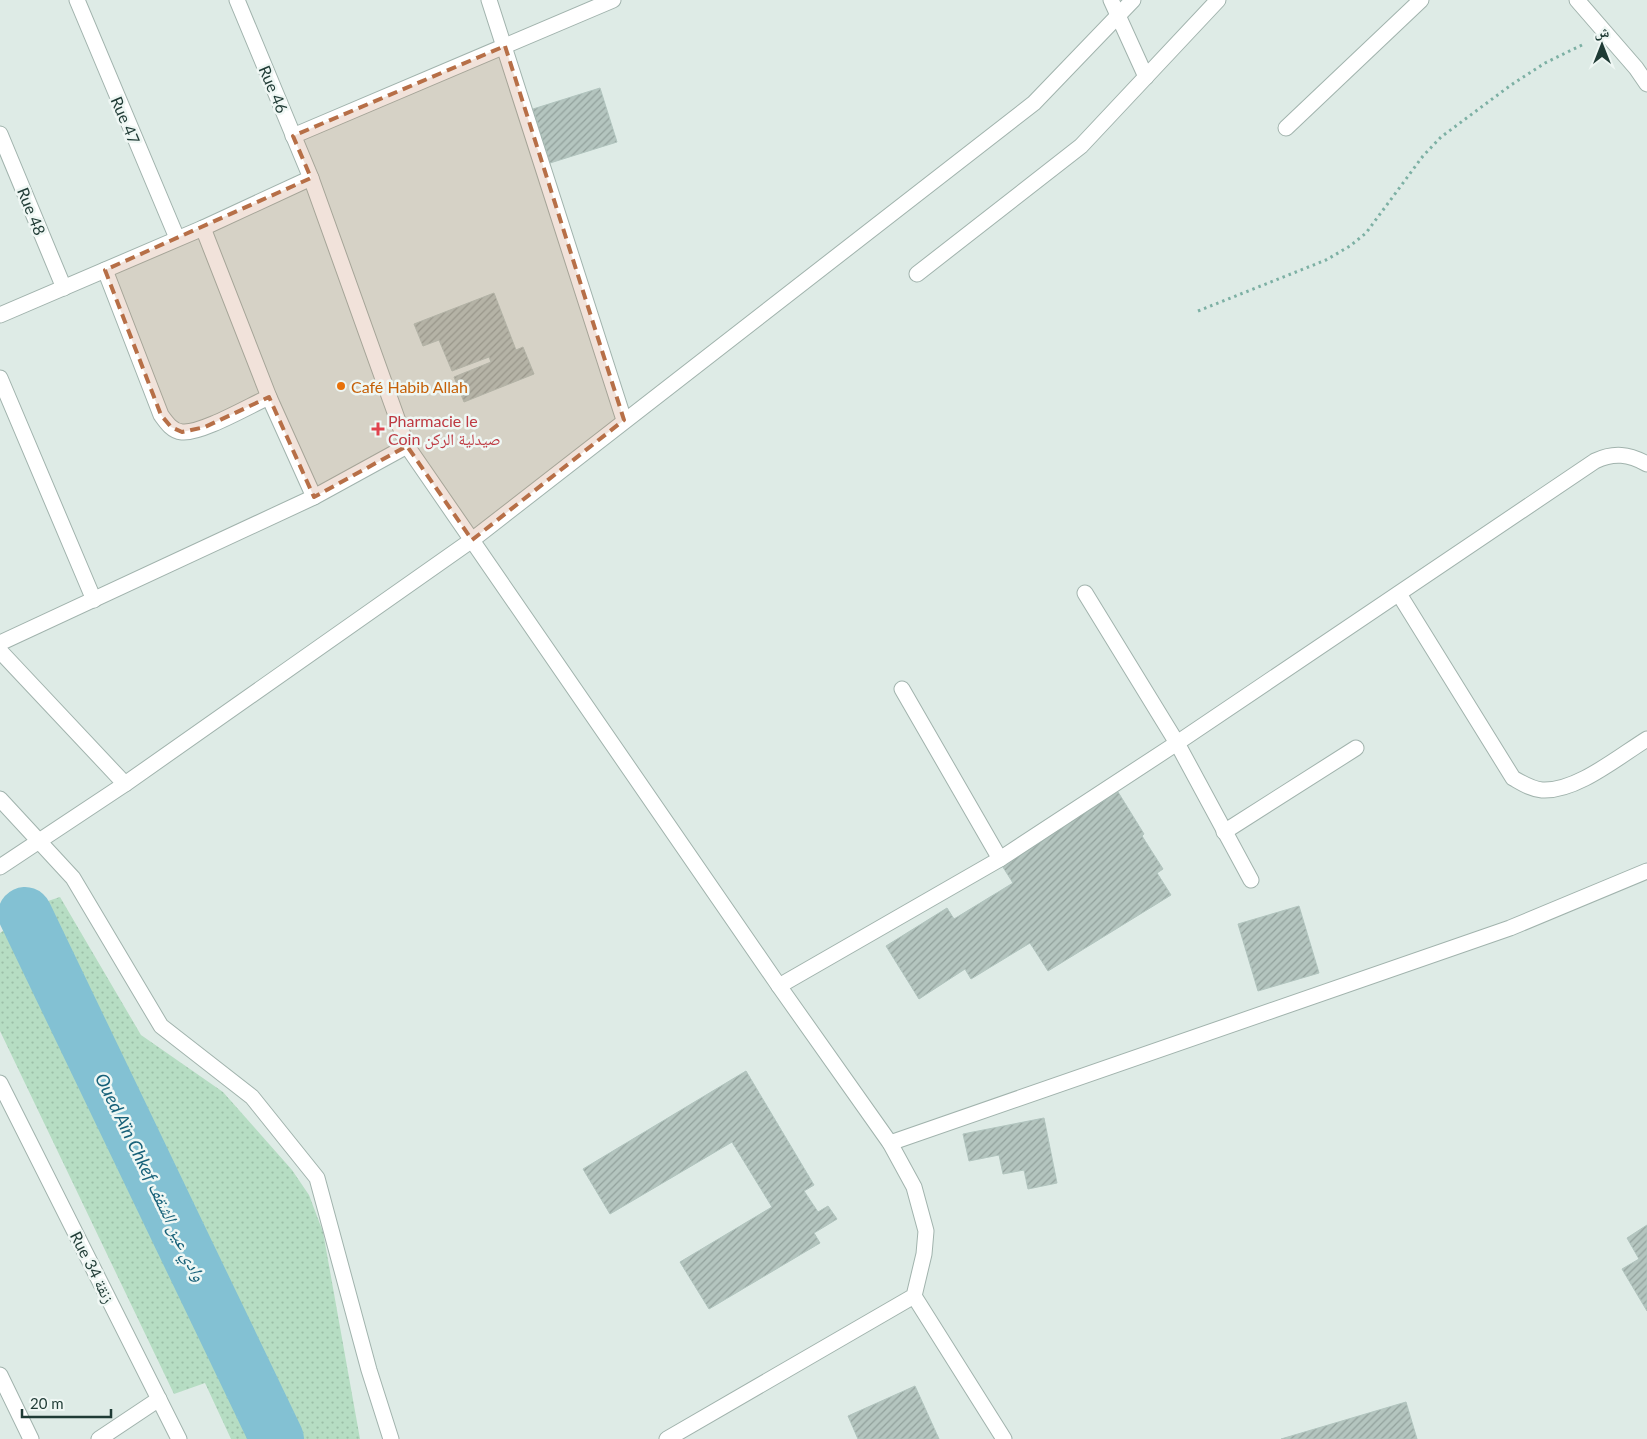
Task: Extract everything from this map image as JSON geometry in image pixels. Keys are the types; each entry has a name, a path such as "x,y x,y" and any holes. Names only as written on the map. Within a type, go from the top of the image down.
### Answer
{"street":[{"name":"Rue 47","path":"77,0 177,238"},
{"name":"Rue 46","path":"237,0 310,178 407,446 779,986 890,1143 914,1187 926,1231 924,1254 914,1296"},
{"path":"488,0 505,46 624,420"},
{"path":"293,136 614,0"},
{"path":"1111,0 1146,77"},
{"path":"0,867 125,784 472,540 1034,103 1133,0"},
{"path":"917,274 1081,146 1218,0"},
{"path":"1286,128 1421,0"},
{"path":"1577,0 1607,34 1642,66 1647,84"},
{"name":"Rue 48","path":"0,134 64,288"},
{"path":"0,315 202,228 310,178"},
{"path":"202,228 268,397 314,497"},
{"path":"105,270 161,415 171,427 182,432 205,427 268,397"},
{"path":"0,378 94,600"},
{"path":"0,643 314,497 407,446"},
{"path":"779,986 1000,859 1177,743 1595,461 1605,456 1621,454 1631,456 1647,464"},
{"path":"1085,593 1177,743 1251,880"},
{"path":"1399,594 1513,778 1527,786 1541,790 1561,789 1593,773 1647,740"},
{"path":"0,651 125,784"},
{"path":"902,689 1000,859"},
{"path":"1224,832 1356,748"},
{"path":"0,799 74,878 161,1026 252,1097 317,1178 369,1370 391,1439"},
{"path":"890,1143 1510,928 1647,871"},
{"name":"Rue 34 زنقة","path":"2,1089 179,1439"},
{"path":"667,1439 914,1296 1004,1439"},
{"path":"0,1375 31,1439"},
{"path":"99,1439 159,1399"}],"path":[{"path":"1198,311 1326,260 1350,246 1366,233 1423,156 1442,137 1511,85 1545,63 1607,34"}],"highlighted area":[{"path":"505,46 624,420 472,540 407,446 314,497 269,397 205,427 182,432 171,427 161,415 105,270 311,178 293,136"}],"green space":[{"path":"60,897 141,1035 223,1092 292,1170 309,1195 323,1232 360,1439 231,1439 205,1383 174,1394 0,1031 0,933 42,903"}],"building":[{"path":"600,88 617,142 550,163 533,109"},
{"path":"494,293 516,350 523,347 534,374 464,402 454,377 491,362 489,357 452,371 439,340 423,346 414,324"},
{"path":"1118,792 1163,869 1157,873 1171,895 1048,971 1030,943 971,979 965,969 919,999 886,946 947,908 954,919 1013,883 1001,864"},
{"path":"1299,906 1319,973 1258,991 1238,924"},
{"path":"746,1071 814,1185 804,1191 818,1212 828,1206 837,1219 814,1233 820,1243 709,1309 680,1262 772,1207 732,1142 610,1214 583,1169"},
{"path":"1044,1118 1057,1183 1028,1189 1024,1170 1003,1174 999,1155 969,1161 963,1134"},
{"path":"1647,1225 1647,1311 1622,1269 1639,1259 1627,1238"},
{"path":"915,1386 939,1439 858,1439 848,1416"},
{"path":"1406,1402 1417,1439 1281,1439"}],"waterway":[{"name":"Oued Aïn Chkef وادي عين الشقف","path":"25,914 277,1439"}],"place":[{"name":"Café Habib Allah","path":"341,386"},
{"name":"Pharmacie le Coin صيدلية الركن","path":"378,429"}]}
